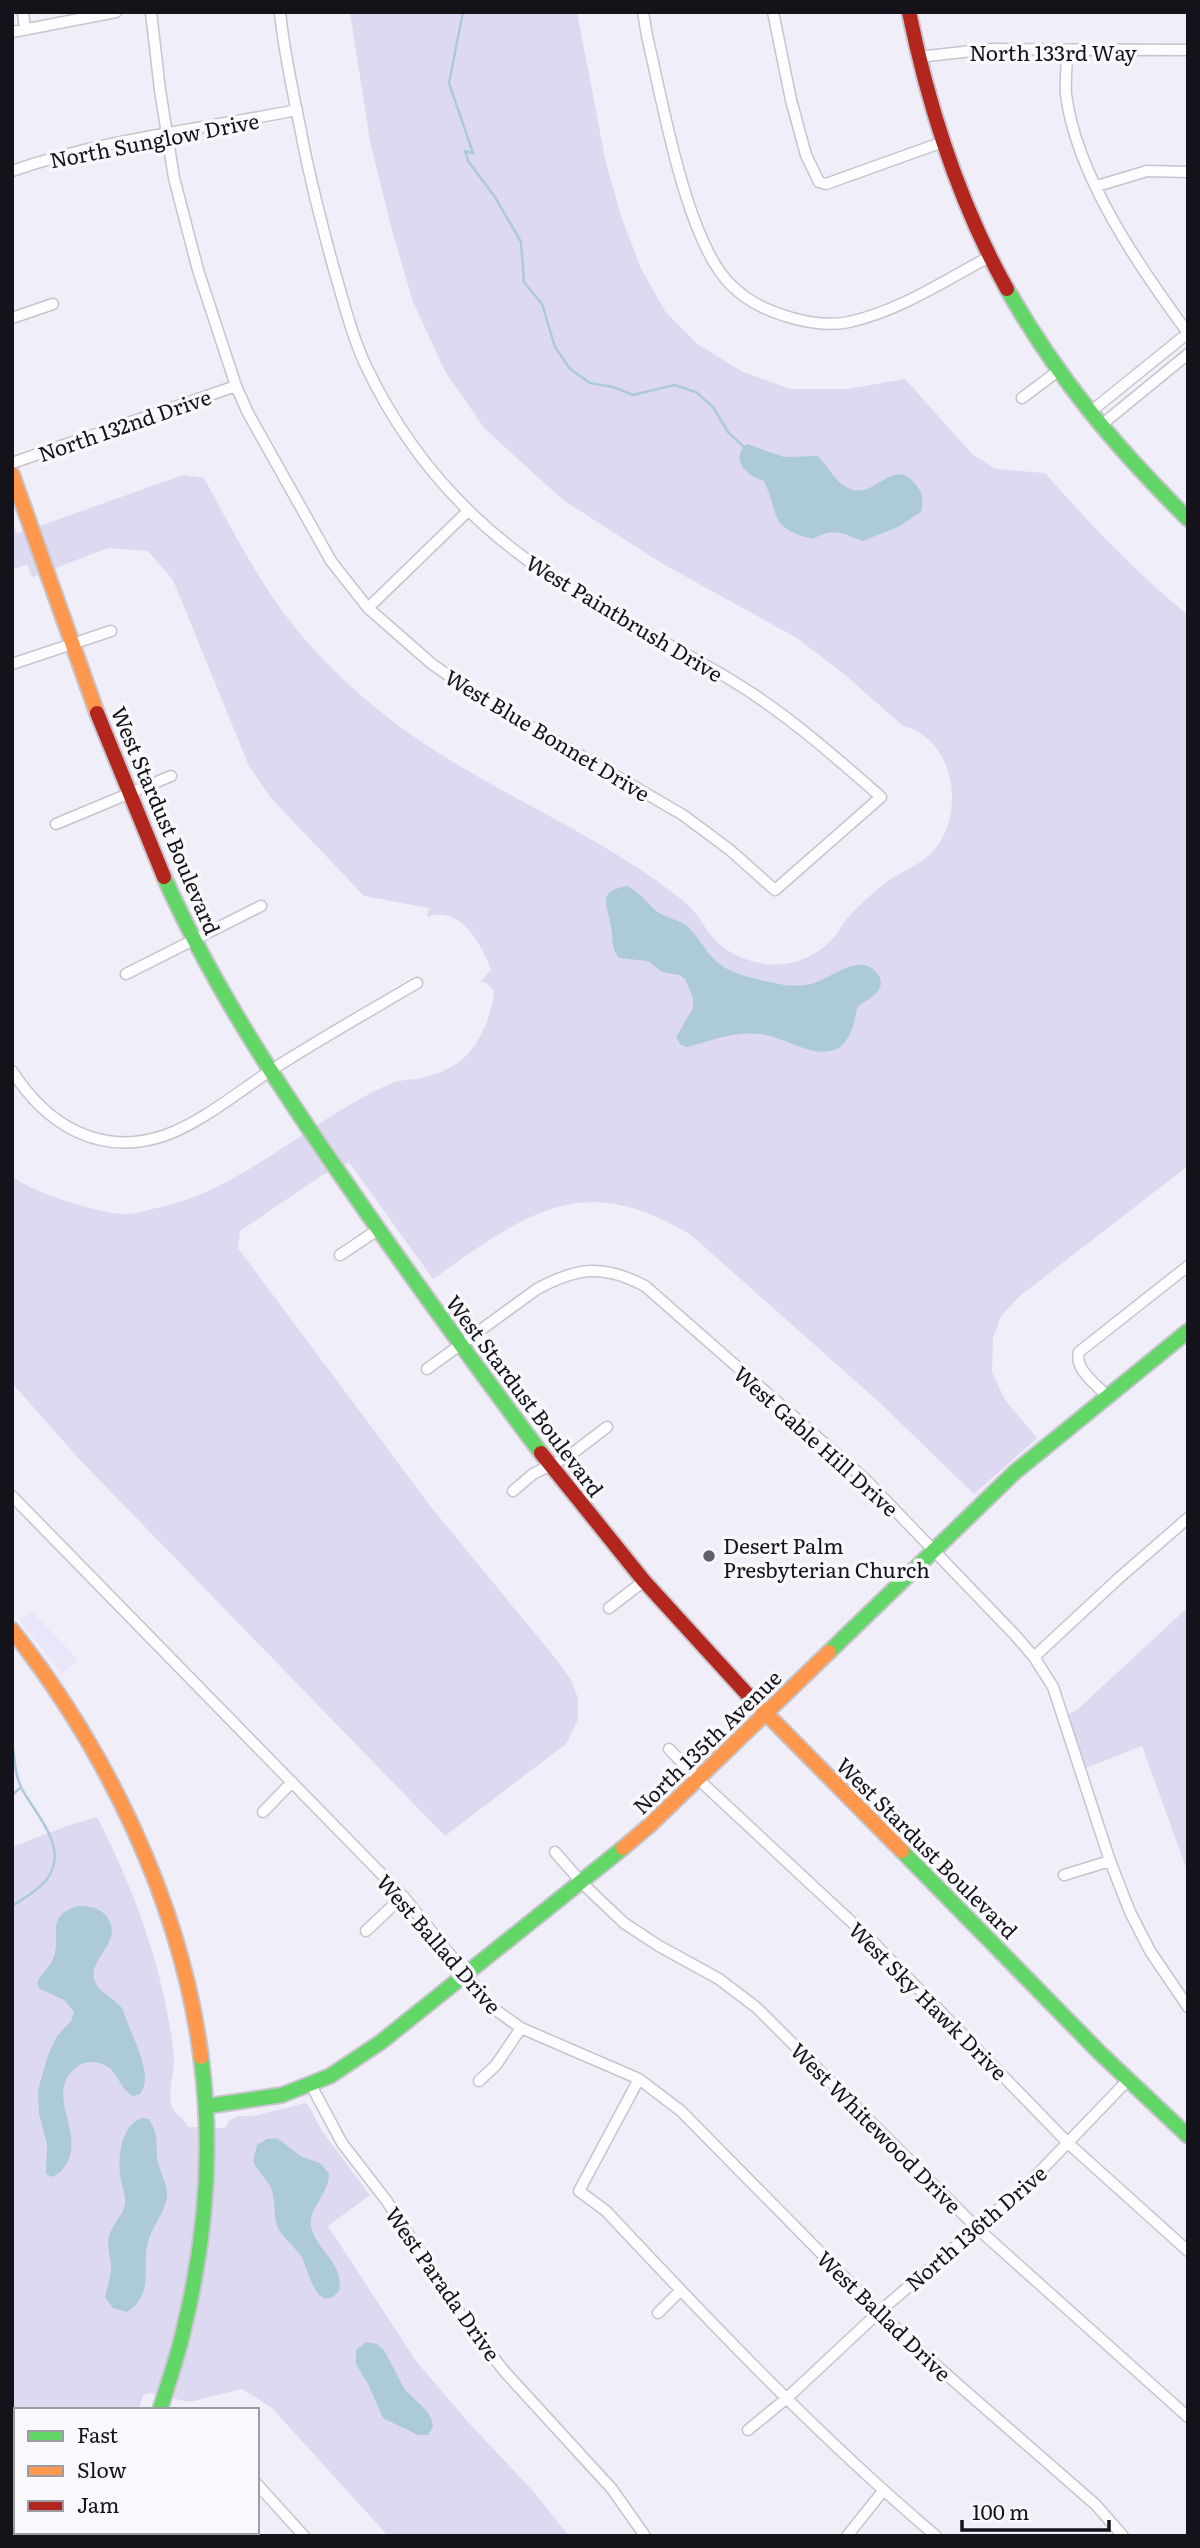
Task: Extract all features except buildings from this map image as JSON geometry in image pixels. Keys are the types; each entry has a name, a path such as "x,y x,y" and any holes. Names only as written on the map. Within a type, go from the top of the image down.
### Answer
{"street":[{"path":"23,12 25,29"},
{"path":"12,32 116,12"},
{"name":"West Blue Bonnet Drive","path":"151,12 174,178 198,270 236,386 263,443 318,541 346,582 368,608 459,684 684,815 730,850 775,890"},
{"name":"West Paintbrush Drive","path":"280,12 283,43 310,183 348,318 366,365 411,444 468,511 518,554 566,586 731,680 778,710 881,797 775,890"},
{"path":"643,12 683,186 694,219 710,256 730,285 766,311 811,324 847,323 886,311 989,257"},
{"path":"773,12 791,100 806,155 819,182 826,184 943,142"},
{"path":"909,12 918,57 943,142 989,257 1058,370 1089,413 1124,454 1188,519"},
{"name":"North 133rd Way","path":"918,57 990,50 1188,51"},
{"path":"1067,51 1066,94 1085,163 1133,253 1188,333 1089,413"},
{"name":"North Sunglow Drive","path":"12,172 34,163 166,132 297,110"},
{"path":"1097,187 1147,171 1188,172"},
{"path":"12,318 53,304"},
{"path":"1100,426 1188,354"},
{"path":"1148,365 1158,378"},
{"path":"1022,398 1058,370"},
{"name":"North 132nd Drive","path":"12,463 236,386"},
{"name":"West Stardust Boulevard","path":"12,474 129,794 194,940 270,1071 327,1158 549,1466 644,1581 766,1713 1128,2080 1188,2136"},
{"path":"368,608 468,511"},
{"path":"12,664 111,631"},
{"path":"56,824 171,776"},
{"path":"126,974 261,906"},
{"path":"12,1071 26,1093 57,1122 75,1132 98,1138 140,1142 167,1135 188,1124 417,982"},
{"path":"340,1255 379,1229"},
{"path":"1106,1395 1081,1369 1077,1358 1079,1352 1188,1266"},
{"name":"West Gable Hill Drive","path":"461,1346 537,1289 556,1279 577,1271 622,1275 645,1286 866,1480 1015,1634 1053,1687 1110,1861 1130,1912 1150,1951 1188,2007"},
{"name":"North 135th Avenue","path":"208,2106 282,2095 330,2076 359,2058 582,1883 650,1825 1015,1472 1106,1395 1188,1331"},
{"path":"427,1369 461,1346"},
{"path":"513,1491 533,1474 569,1456 607,1427"},
{"name":"West Ballad Drive","path":"12,1496 403,1896 493,2008 521,2028 639,2079 681,2111 879,2312 934,2364 1096,2505 1123,2536"},
{"path":"1034,1657 1188,1518"},
{"path":"610,1608 644,1581"},
{"path":"12,1630 76,1718 132,1825 172,1919 195,2007 208,2106 205,2215 189,2315 161,2408"},
{"name":"West Sky Hawk Drive","path":"669,1749 872,1941 1068,2143 1188,2252"},
{"path":"263,1812 292,1782"},
{"name":"West Whitewood Drive","path":"555,1852 582,1883 624,1923 719,1979 757,2008 978,2228 1188,2417"},
{"path":"1064,1875 1110,1861"},
{"path":"366,1931 403,1896"},
{"path":"479,2081 496,2065 521,2028"},
{"path":"639,2079 579,2192 606,2211 787,2399 883,2491 936,2536"},
{"name":"North 136th Drive","path":"748,2430 787,2399 879,2312 1028,2185 1128,2080"},
{"name":"West Parada Drive","path":"310,2085 342,2143 386,2200 467,2324 505,2372 612,2489 645,2536"},
{"path":"658,2312 681,2290"},
{"path":"259,2486 304,2536"},
{"path":"847,2536 883,2491"}],"shaded area":[{"path":"350,12 577,12 606,163 622,219 641,268 665,311 696,343 741,371 790,389 847,389 905,379 973,455 996,469 1045,473 1114,547 1188,615 1188,1166 1021,1295 1001,1316 993,1338 992,1372 1005,1400 1037,1438 974,1494 879,1402 691,1235 652,1215 618,1204 586,1202 556,1208 526,1219 497,1235 433,1279 349,1162 321,1176 240,1231 238,1248 431,1507 556,1659 571,1680 578,1698 578,1719 567,1743 445,1836 80,1460 12,1383 12,1176 34,1189 67,1201 101,1211 126,1214 185,1200 216,1187 360,1099 393,1083 433,1075 460,1061 479,1039 488,1020 494,991 481,981 491,970 482,949 459,921 450,916 427,917 429,908 364,896 271,798 249,766 173,580 148,551 108,548 32,577 27,564 12,570 12,521 17,534 183,475 204,478 271,595 309,643 353,688 427,746 608,849 657,881 692,909 723,947 756,962 774,965 790,963 825,946 849,916 874,893 936,848 947,827 952,792 943,758 933,744 920,733 903,726 844,674 797,638 663,564 563,500 485,429 446,373 413,302 370,141"},
{"path":"1188,1607 1188,1873 1142,1746 1086,1768 1067,1715 1077,1710"},
{"path":"31,1611 78,1659 62,1674 20,1621"},
{"path":"97,1817 133,1895 152,1949 166,2005 173,2050 170,2095 173,2110 188,2127 225,2128 229,2121 237,2116 253,2116 305,2103 308,2105 322,2131 370,2195 328,2226 416,2361 468,2422 533,2491 569,2536 388,2536 272,2408 242,2389 189,2402 150,2393 143,2395 140,2408 14,2408 14,2534 98,2534 12,2536 12,1847"}],"water":[{"path":"747,444 784,457 818,456 838,480 853,490 870,488 893,475 901,474 919,489 922,499 921,512 898,527 863,541 833,532 812,539 798,534 788,530 777,519 764,481 752,476 742,467 740,456"},
{"path":"627,886 659,913 688,927 715,960 729,970 779,984 800,985 818,982 843,969 860,965 875,971 881,982 880,987 873,996 858,1006 851,1032 843,1044 834,1050 810,1050 773,1037 751,1033 687,1047 681,1045 676,1037 693,1008 693,998 685,979 662,972 648,961 619,958 614,950 606,900 611,892"},
{"path":"77,1906 101,1911 111,1926 112,1934 94,1970 94,1978 99,1988 123,2010 140,2054 145,2076 140,2094 133,2096 113,2071 98,2063 84,2063 68,2076 63,2100 71,2151 64,2168 51,2177 46,2174 47,2144 39,2114 38,2090 48,2055 57,2036 71,2021 74,2012 64,2000 40,1989 37,1983 53,1959 60,1916"},
{"path":"142,2118 149,2119 155,2132 157,2159 167,2197 148,2242 144,2289 136,2305 127,2312 113,2308 105,2297 111,2270 108,2241 125,2204 120,2173 122,2145 129,2128"},
{"path":"277,2138 302,2157 320,2163 329,2174 311,2226 318,2243 338,2273 339,2291 331,2297 324,2298 319,2294 301,2256 279,2230 271,2188 253,2161 257,2145 267,2139"},
{"path":"366,2342 377,2344 384,2350 405,2390 427,2411 433,2427 428,2435 418,2435 383,2418 356,2364 356,2350"}],"waterway":[{"path":"463,12 449,83 473,153 465,151 468,161 495,197 521,242 524,282 542,304 555,347 570,369 590,383 613,387 633,395 674,385 696,392 713,407 728,432 744,447"},
{"path":"12,1741 19,1783 48,1832 55,1856 53,1867 44,1883 12,1906"},
{"path":"12,1795 20,1788"}],"traffic: fast":[{"path":"1007,289 1047,353 1089,410 1136,465 1188,519"},
{"path":"164,877 204,958 273,1074 396,1254 541,1453"},
{"path":"829,1652 1015,1472 1188,1331"},
{"path":"208,2106 282,2095 330,2076 381,2042 623,1848"},
{"path":"902,1851 1100,2053 1188,2136"},
{"path":"161,2408 192,2295 202,2227 207,2159 201,2057"}],"traffic: slow":[{"path":"12,474 97,713"},
{"path":"12,1630 79,1726 135,1831 176,1942 191,1999 201,2057"},
{"path":"623,1848 829,1652"},
{"path":"747,1694 902,1851"}],"traffic: jam":[{"path":"909,12 936,120 960,189 1007,289"},
{"path":"97,713 164,877"},
{"path":"541,1453 644,1581 747,1694"}],"place":[{"name":"Desert Palm Presbyterian Church","path":"709,1556"}]}
